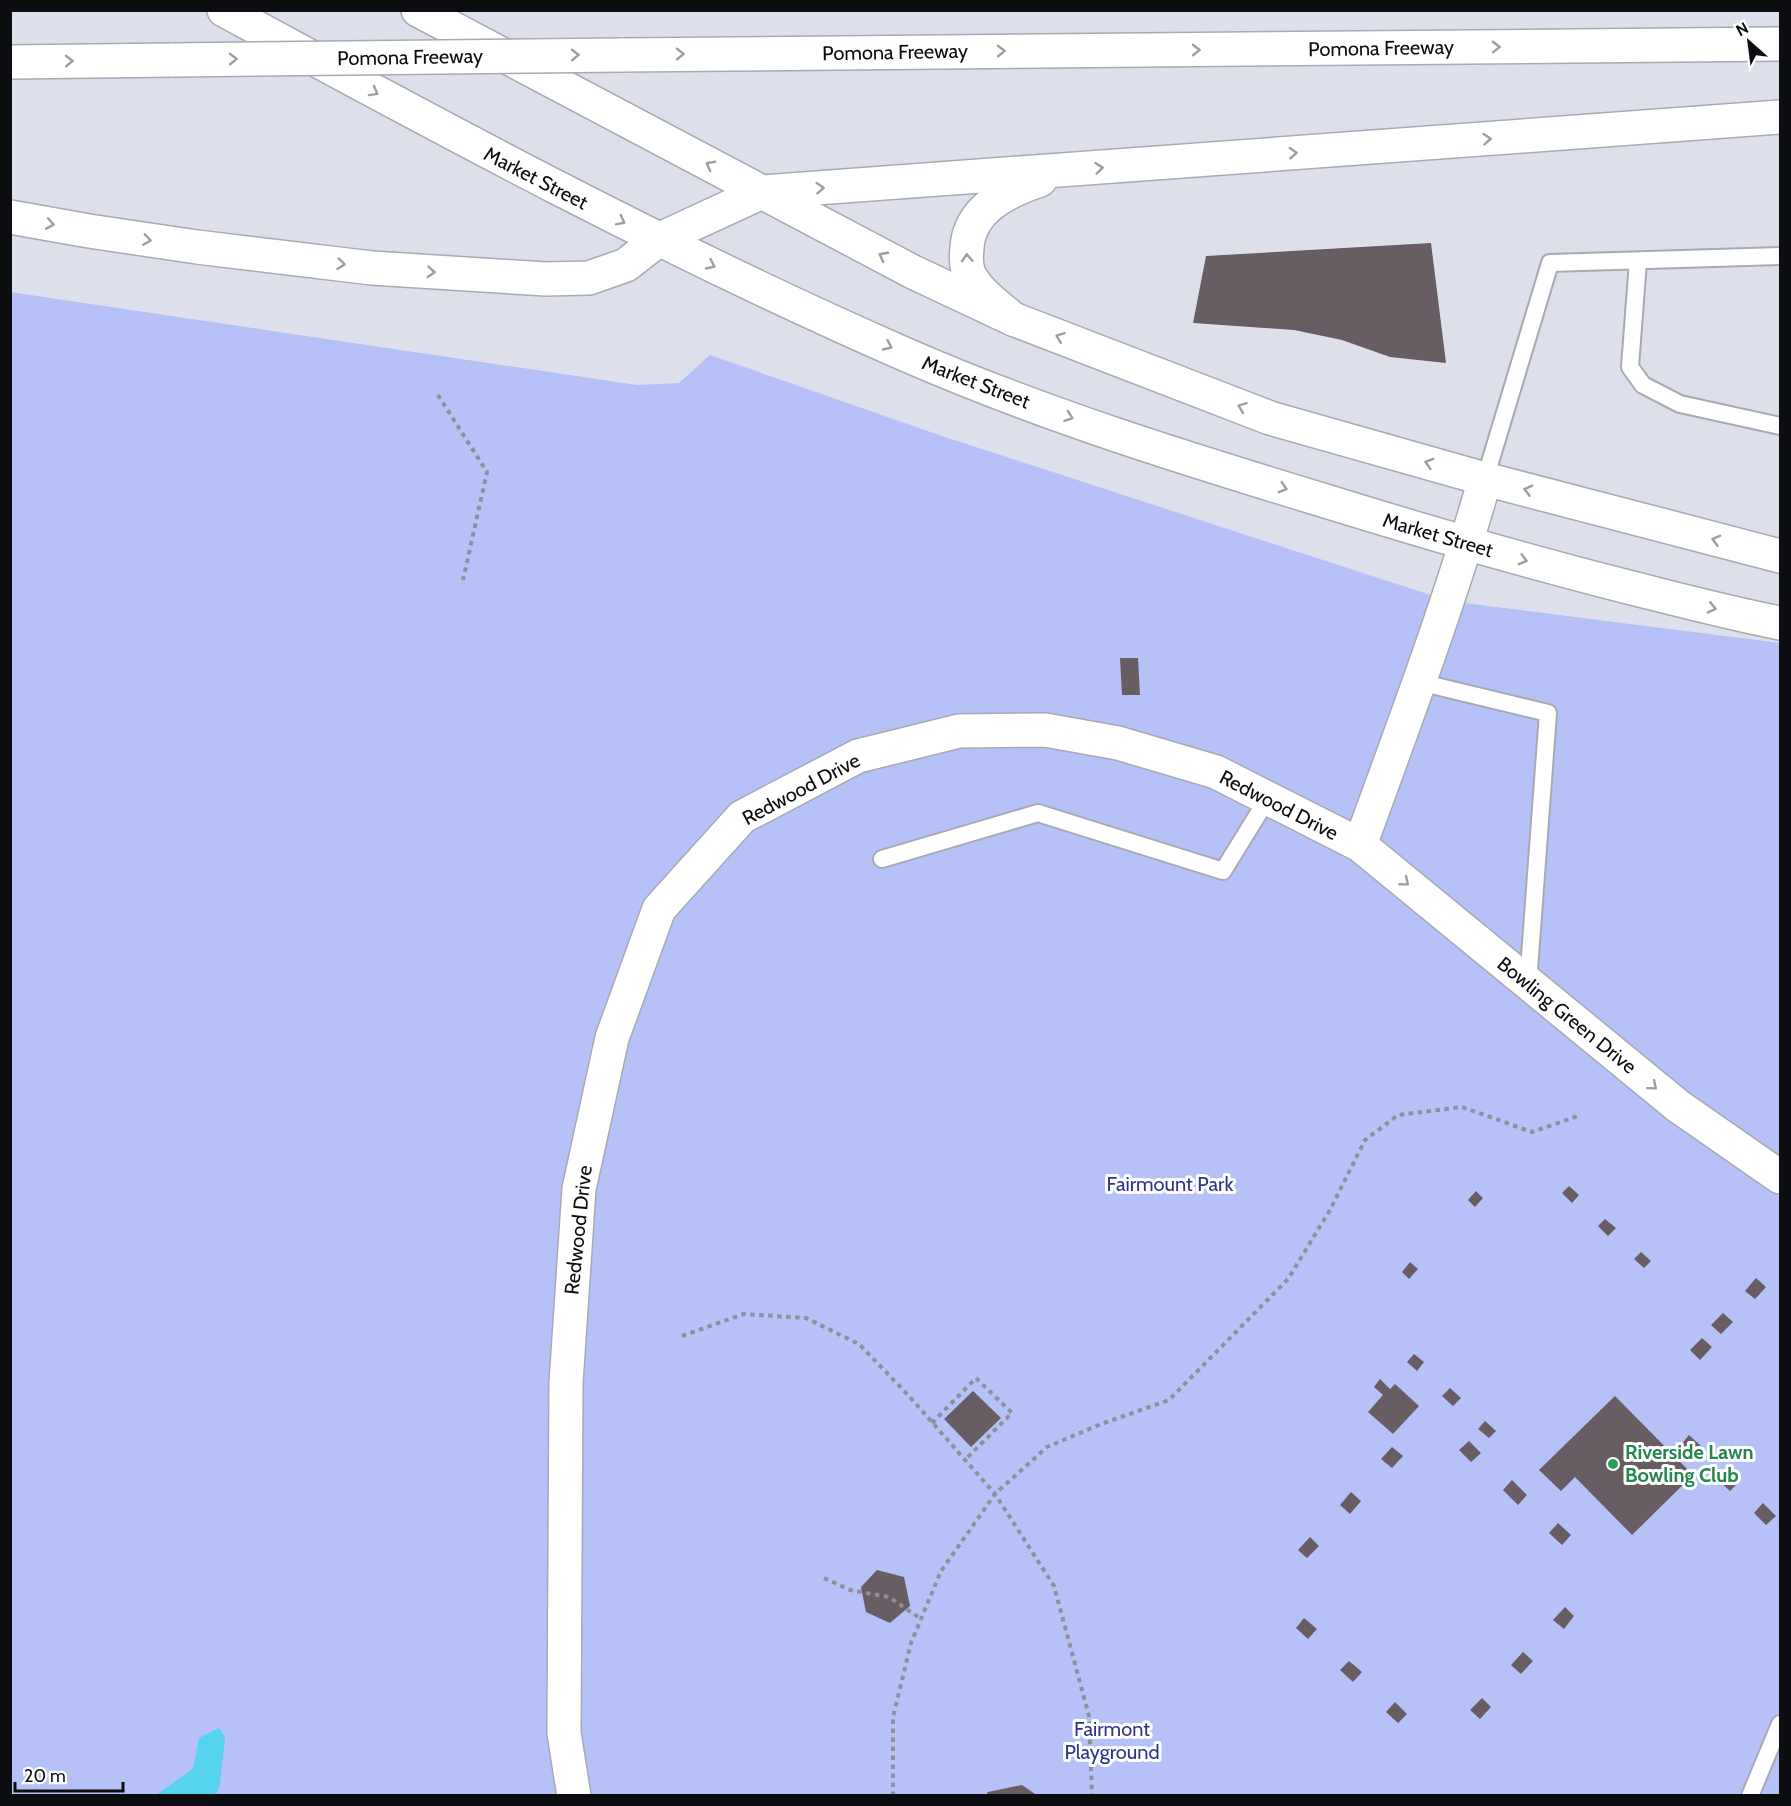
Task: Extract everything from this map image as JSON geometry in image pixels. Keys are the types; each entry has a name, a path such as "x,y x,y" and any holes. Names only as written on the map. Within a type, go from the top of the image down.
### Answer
{"main road":[{"name":"Market Street","path":"224,10 458,137 658,240 904,354 1017,399 1227,472 1525,561 1684,602 1780,623"},
{"path":"418,10 913,272 1013,319 1269,418 1485,479 1780,556"},
{"name":"Pomona Freeway","path":"10,62 1780,44"},
{"path":"10,217 154,241 361,266 546,279 589,278 626,265 658,240 762,192 1780,117"},
{"path":"1013,319 988,298 969,274 966,260 971,228 979,214 1006,194 1065,171"},
{"name":"Redwood Drive","path":"574,1796 564,1733 566,1383 579,1189 612,1038 658,909 742,817 858,756 959,731 1045,730 1118,743 1216,772 1360,845 1467,543 1485,479"},
{"name":"Bowling Green Drive","path":"1360,845 1678,1106 1780,1177"}],"lane":[{"path":"1485,479 1550,263 1780,256"},
{"path":"1638,261 1630,367 1643,385 1680,404 1780,426"},
{"path":"1419,682 1548,713 1528,983"},
{"path":"882,860 1038,813 1223,871 1268,798"},
{"path":"1750,1796 1780,1725"}],"path":[{"path":"438,395 487,472 463,580"},
{"path":"894,1796 893,1717 911,1643 941,1571 995,1494 1047,1447 1101,1424 1169,1400 1288,1279 1330,1210 1365,1140 1398,1115 1462,1107 1532,1132 1581,1115"},
{"path":"682,1336 744,1314 806,1318 859,1344 965,1460 995,1494 1054,1586 1089,1716 1092,1796"},
{"path":"932,1423 976,1378 1012,1413 965,1460"},
{"path":"824,1578 850,1590 889,1597 921,1619"}],"green space":[{"name":"Fairmount Park","path":"10,292 637,385 679,383 710,355 942,436 1449,601 1780,643 1780,1795 11,1795"}],"shaded area":[{"path":"219,1728 225,1737 220,1784 216,1795 156,1795 193,1769 199,1738"}],"building":[{"path":"1431,243 1446,363 1390,357 1342,340 1294,330 1193,323 1206,256"},
{"path":"1120,658 1138,658 1140,695 1122,695"},
{"path":"1569,1186 1579,1195 1572,1203 1562,1193"},
{"path":"1476,1191 1483,1198 1475,1207 1468,1200"},
{"path":"1605,1219 1616,1228 1608,1236 1598,1226"},
{"path":"1641,1252 1651,1261 1644,1268 1634,1259"},
{"path":"1410,1262 1418,1269 1409,1279 1402,1272"},
{"path":"1756,1278 1766,1287 1755,1299 1745,1291"},
{"path":"1723,1313 1733,1322 1721,1334 1711,1325"},
{"path":"1702,1338 1712,1347 1700,1360 1690,1350"},
{"path":"1414,1354 1424,1362 1417,1371 1407,1362"},
{"path":"1380,1379 1390,1389 1395,1384 1419,1406 1393,1434 1368,1412 1383,1395 1374,1387"},
{"path":"1450,1388 1461,1398 1453,1406 1442,1396"},
{"path":"973,1391 1001,1418 971,1447 944,1419"},
{"path":"1615,1396 1693,1475 1632,1535 1575,1477 1561,1491 1539,1470"},
{"path":"1485,1421 1496,1431 1489,1438 1478,1429"},
{"path":"1689,1435 1702,1447 1693,1458 1680,1446"},
{"path":"1469,1441 1481,1453 1471,1462 1459,1450"},
{"path":"1392,1447 1403,1456 1392,1468 1381,1459"},
{"path":"1727,1469 1740,1481 1730,1491 1717,1479"},
{"path":"1512,1480 1527,1495 1518,1505 1503,1490"},
{"path":"1351,1492 1361,1501 1350,1514 1340,1505"},
{"path":"1763,1503 1776,1516 1766,1525 1754,1513"},
{"path":"1558,1523 1571,1535 1562,1545 1549,1533"},
{"path":"1310,1537 1319,1546 1307,1558 1298,1550"},
{"path":"877,1570 904,1577 910,1606 890,1623 866,1612 861,1587"},
{"path":"1565,1607 1574,1616 1564,1629 1553,1620"},
{"path":"1304,1618 1317,1629 1308,1639 1296,1628"},
{"path":"1523,1652 1533,1661 1521,1674 1511,1665"},
{"path":"1349,1661 1362,1672 1353,1682 1340,1670"},
{"path":"1482,1698 1491,1707 1480,1719 1470,1710"},
{"path":"1395,1702 1407,1714 1398,1723 1386,1712"},
{"path":"1022,1785 1038,1796 985,1796 988,1792"}],"place":[{"name":"Riverside Lawn Bowling Club","path":"1613,1464"}],"park label":[{"name":"Fairmont Playground","path":"1112,1740"}]}
